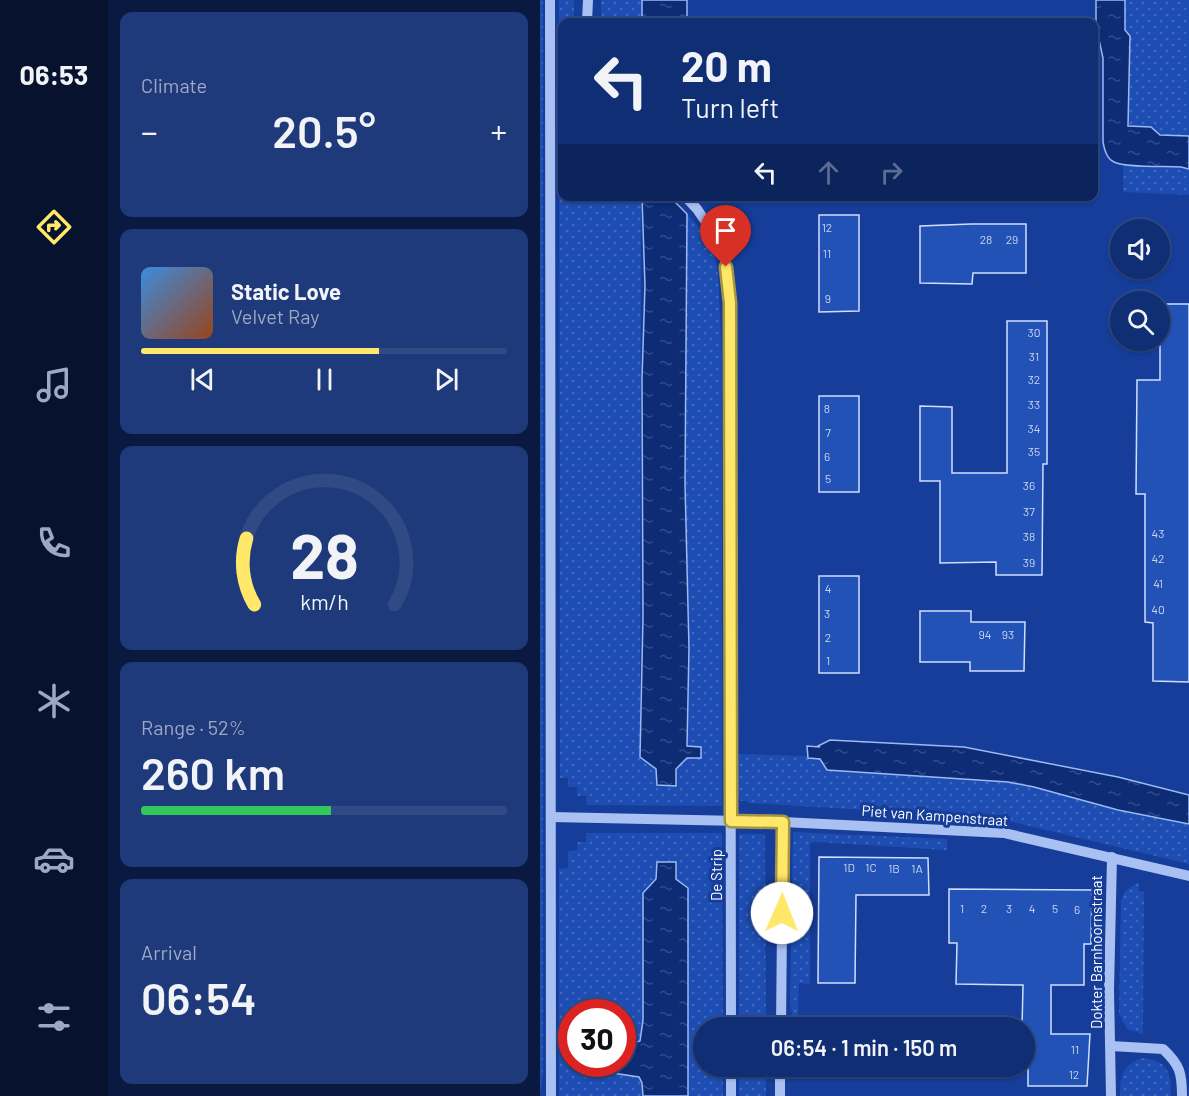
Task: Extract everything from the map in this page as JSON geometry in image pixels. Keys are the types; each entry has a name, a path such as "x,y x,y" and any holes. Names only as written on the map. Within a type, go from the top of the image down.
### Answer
{"street":[{"path":"550,0 551,1096"},
{"path":"587,18 588,0"},
{"name":"De Strip","path":"691,201 724,249 730,303 731,1017"},
{"name":"Piet van Kampenstraat","path":"551,817 783,822 1004,833 1189,876"},
{"path":"781,1017 783,822"},
{"name":"Dokter Barnhoornstraat","path":"1111,1096 1109,990 1112,857"},
{"name":"Dokter Barnhoornstraat","path":"1111,1046 1163,1049 1176,1061 1182,1077 1182,1096"},
{"path":"731,1077 731,1096"},
{"path":"780,1077 780,1096"}],"shaded area":[{"path":"540,0 543,0 543,1074 540,1096"},
{"path":"559,0 574,0 574,18 559,18"},
{"path":"601,0 642,0 642,18 601,18"},
{"path":"1124,0 1189,0 1189,195 1123,192"},
{"path":"559,201 641,201 640,757 656,769 657,785 687,758 701,758 700,747 687,747 689,648 685,484 687,214 699,227 709,244 715,257 718,275 722,355 722,806 587,805 586,796 577,796 577,787 568,787 568,778 560,778"},
{"path":"738,754 820,758 828,770 1008,782 1118,810 1189,824 1189,864 1009,821 966,816 748,803 741,801 738,797"},
{"path":"793,832 947,839 947,850 810,843 810,984 799,983 798,1017 792,1014 790,1004"},
{"path":"586,833 722,833 723,1017 693,1017 693,1077 723,1077 723,1096 688,1096 688,889 676,879 676,862 643,893 643,1020 640,1041 636,1042 636,999 559,999 559,869 568,868 568,851 577,850 577,842 586,842"},
{"path":"739,834 765,834 766,1017 739,1017"},
{"path":"1139,882 1139,891 1144,892 1143,1034 1127,1029 1119,1014 1121,901 1125,891"},
{"path":"1142,1058 1151,1059 1163,1065 1169,1074 1171,1096 1120,1096 1126,1068"},
{"path":"636,1076 642,1083 643,1096 559,1096 559,1077"},
{"path":"739,1077 766,1077 766,1096 739,1096"}],"water":[{"path":"642,0 687,0 687,18 642,18"},
{"path":"1096,0 1125,0 1125,30 1130,36 1128,126 1151,127 1160,135 1189,136 1189,169 1120,164 1112,161 1108,156 1103,142 1103,58 1098,35 1098,18 1096,18"},
{"path":"642,201 674,201 687,214 685,484 689,648 687,746 701,747 701,758 687,758 676,769 676,786 657,785 656,769 640,757 643,617 642,379 645,286"},
{"path":"830,740 964,747 1118,777 1189,795 1189,824 1118,810 1008,782 827,770 820,759 808,758 807,746 820,747 818,746"},
{"path":"657,862 676,862 676,879 688,888 688,1096 643,1096 642,1083 639,1077 636,1077 636,1042 640,1041 643,1020 643,893 656,879"}],"building":[{"path":"819,215 859,215 859,311 819,312"},
{"path":"1026,224 1026,273 973,273 972,284 920,283 920,226"},
{"path":"1170,304 1189,304 1189,682 1153,681 1153,623 1145,622 1145,494 1136,494 1137,380 1160,380 1160,351 1170,351"},
{"path":"1007,321 1047,321 1047,464 1043,464 1042,575 996,575 996,562 940,563 940,481 920,481 920,406 952,407 952,473 1007,473"},
{"path":"819,396 859,396 859,492 819,492"},
{"path":"819,576 859,576 859,673 819,673"},
{"path":"920,611 971,611 971,622 1025,622 1024,671 970,671 970,662 920,662"},
{"path":"819,857 928,858 929,895 856,895 855,983 818,983"},
{"path":"949,889 1092,890 1091,944 1084,944 1084,985 1051,985 1051,1034 1090,1034 1087,1086 1028,1086 1028,1077 1035,1077 1035,1017 1022,1017 1023,985 956,984 957,943 949,943"}],"route":[{"path":"726,267 730,303 731,821 783,822 782,913"}]}
